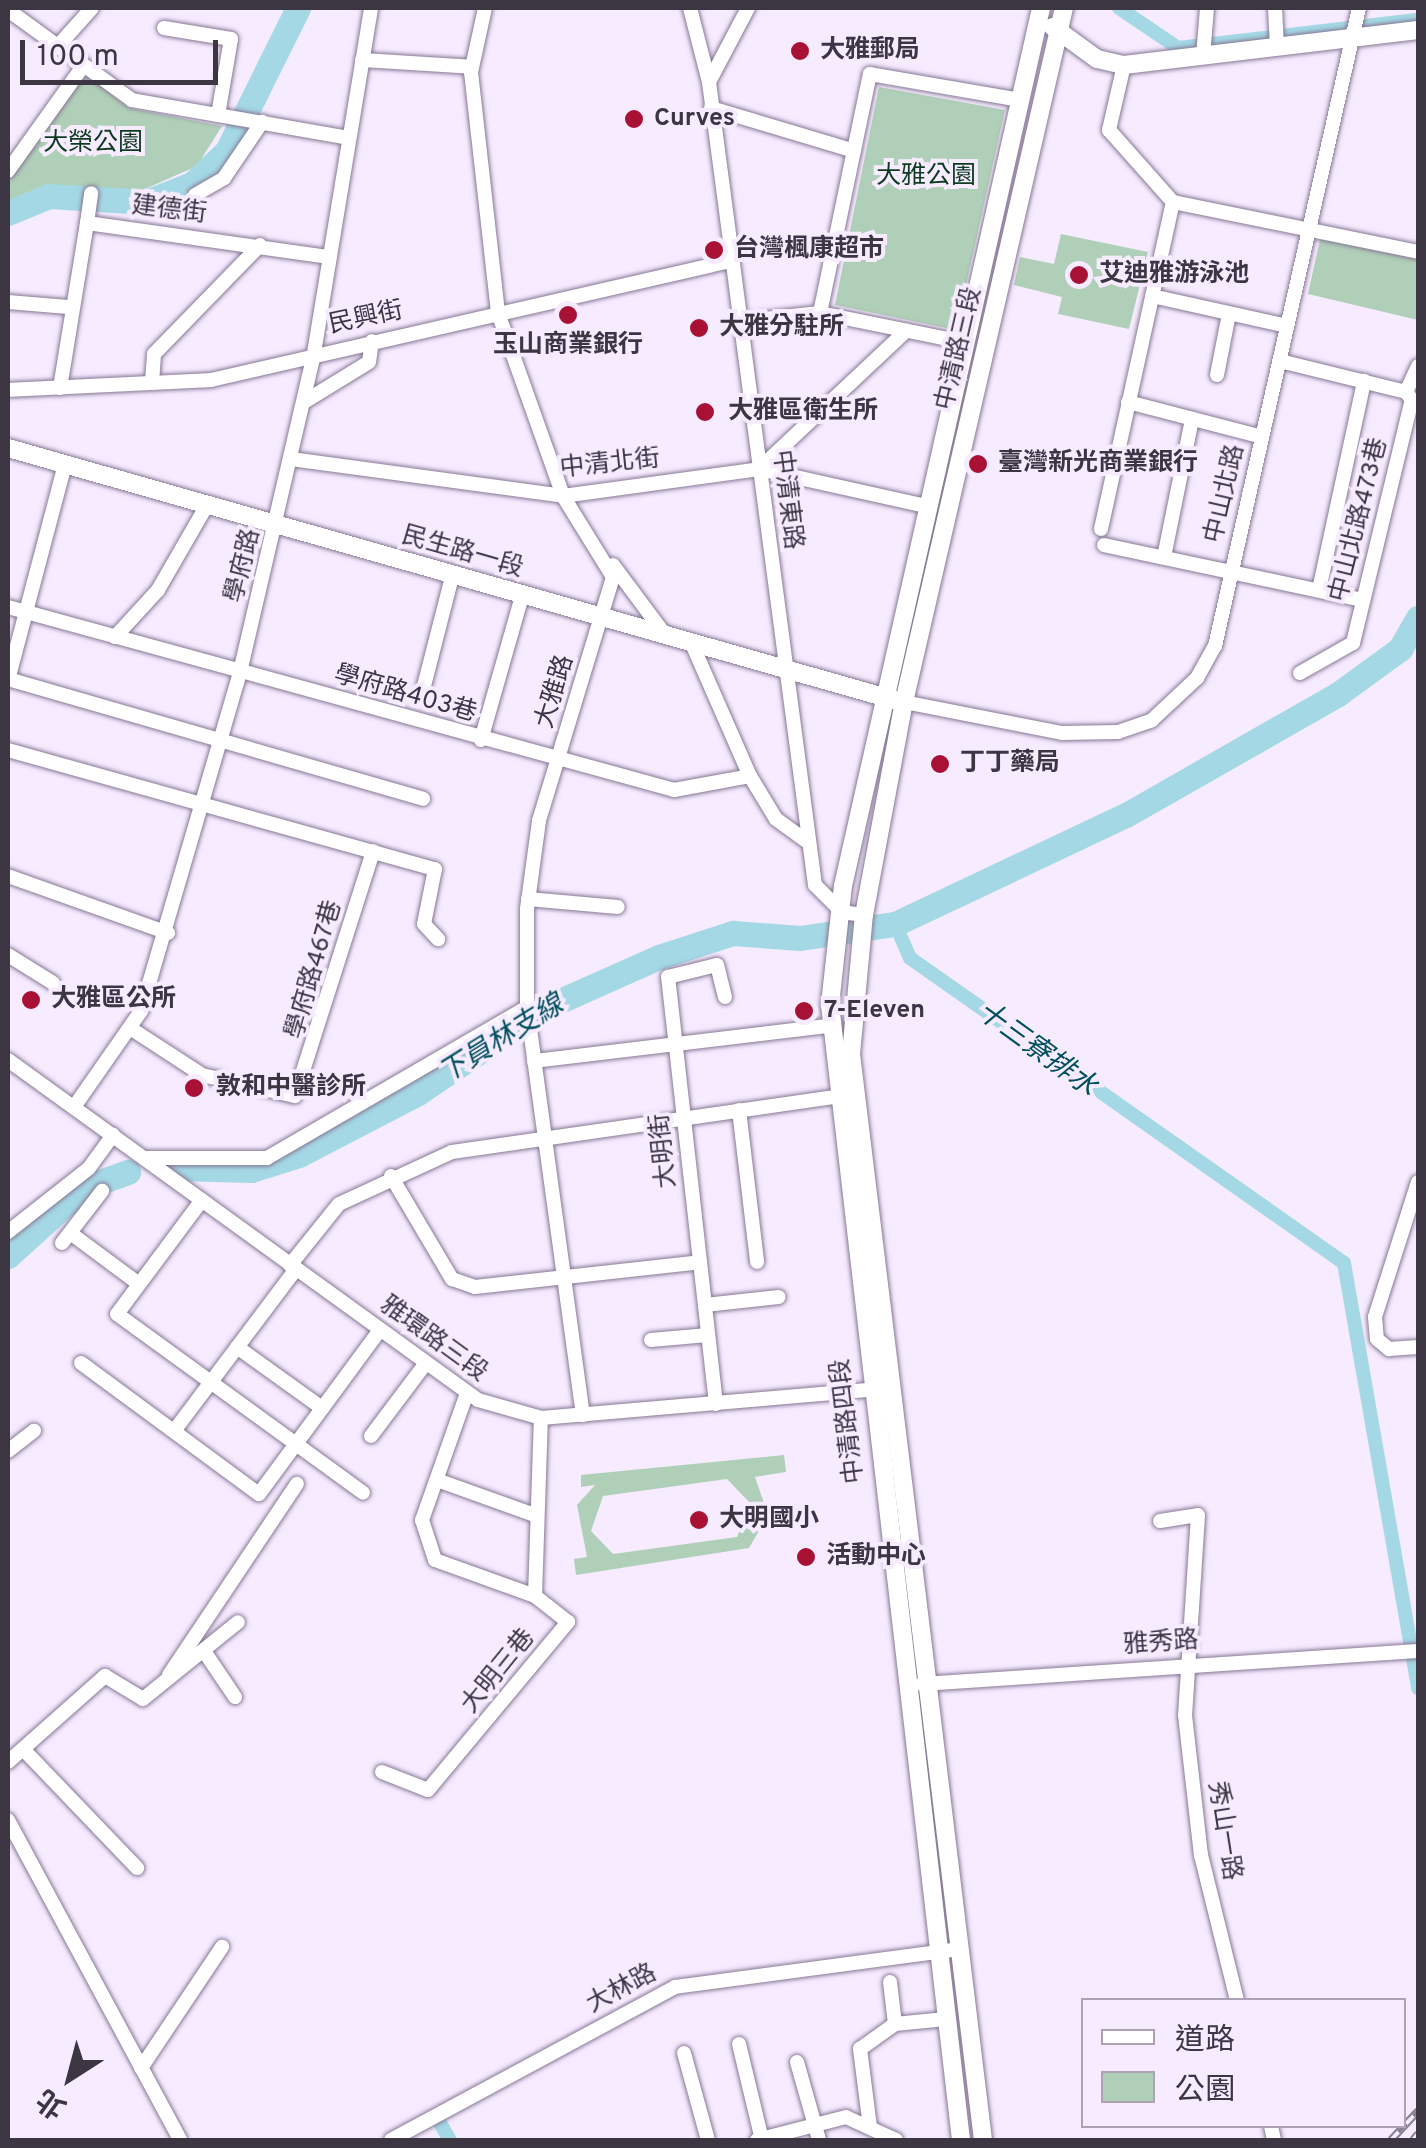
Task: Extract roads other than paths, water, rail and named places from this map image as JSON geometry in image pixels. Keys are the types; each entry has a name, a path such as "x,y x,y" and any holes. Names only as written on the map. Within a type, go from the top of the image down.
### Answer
{"main road":[{"path":"1042,8 1058,35 1124,65 1276,47 1354,26 1418,30"},
{"name":"中清路三段","path":"896,700 930,507 1042,8"},
{"name":"中清路三段","path":"896,700 1064,8"},
{"name":"民生路一段","path":"8,448 207,504 277,528 896,700"},
{"name":"中清路四段","path":"896,700 842,916 830,1026 836,1098 926,1684 984,2140"},
{"name":"中清路四段","path":"896,700 863,927 851,1054 906,1684 961,2140"}],"street":[{"path":"58,46 92,8"},
{"name":"學府路","path":"74,1108 130,1028 168,934 240,672 277,528 314,353 372,8"},
{"path":"485,8 472,67 498,313 563,496 666,636"},
{"path":"690,8 710,82"},
{"name":"中清東路","path":"748,8 710,82 711,108 814,886 842,916"},
{"path":"1204,56 1207,8"},
{"path":"1275,8 1276,47"},
{"path":"8,9 132,100 349,138"},
{"name":"中山北路","path":"896,700 1062,733 1152,720 1180,699 1215,646 1354,26"},
{"path":"164,28 231,39 221,116"},
{"path":"362,60 472,67"},
{"path":"8,171 84,65"},
{"path":"1124,65 1109,130 1173,202 1418,252"},
{"path":"820,313 870,74 1021,100"},
{"path":"711,108 854,151"},
{"path":"195,195 224,178 259,122"},
{"path":"60,388 68,307 90,194"},
{"path":"1102,530 1173,202"},
{"name":"建德街","path":"87,223 330,256"},
{"path":"152,383 154,354 260,246"},
{"name":"民興街","path":"8,390 211,380 314,353 730,261"},
{"path":"1152,296 1287,326"},
{"path":"8,302 68,307"},
{"path":"738,322 820,313 967,343"},
{"path":"1217,376 1229,314"},
{"path":"759,469 906,330"},
{"path":"304,402 369,362 372,340"},
{"path":"1280,361 1406,392 1418,366"},
{"name":"中山北路473巷","path":"1318,590 1364,382"},
{"name":"中山北路473巷","path":"1300,673 1353,643 1412,400 1406,392"},
{"path":"1128,402 1262,437"},
{"path":"1164,557 1192,419"},
{"name":"中清北街","path":"291,459 563,496 759,469 930,507"},
{"path":"65,464 8,679 423,799"},
{"path":"115,637 158,590 207,504"},
{"path":"1104,546 1363,600"},
{"name":"大雅路","path":"583,1415 527,1007 528,900 558,762 603,619 610,562"},
{"path":"424,686 452,577"},
{"path":"481,740 522,596"},
{"name":"學府路403巷","path":"8,607 558,762 674,790 750,776"},
{"path":"692,644 750,776 776,820 808,842"},
{"path":"8,750 435,868 424,924 438,939"},
{"name":"學府路467巷","path":"130,1028 202,1075 295,1096 372,851"},
{"path":"8,876 168,934"},
{"path":"528,900 618,907"},
{"path":"842,916 863,927"},
{"path":"8,955 54,983"},
{"name":"大明街","path":"716,1404 668,976 717,965 725,997"},
{"path":"144,1158 267,1158 343,1122 527,1007"},
{"path":"534,1060 676,1050 830,1026"},
{"name":"雅環路三段","path":"9,1064 467,1393 541,1418 880,1389"},
{"path":"174,1431 339,1204 391,1176 544,1132 836,1098"},
{"path":"739,1110 757,1262"},
{"path":"8,1232 89,1168 112,1135"},
{"path":"391,1176 452,1279 475,1287 700,1262"},
{"path":"1418,1182 1375,1317 1377,1339 1389,1349 1418,1347"},
{"path":"102,1191 68,1239 140,1284"},
{"path":"202,1200 117,1314 363,1494"},
{"path":"705,1305 779,1297"},
{"path":"82,1363 259,1494 380,1330"},
{"path":"651,1340 708,1335"},
{"path":"237,1347 322,1408"},
{"path":"372,1436 426,1363"},
{"path":"467,1393 422,1520 435,1560 535,1596"},
{"name":"大明三巷","path":"382,1772 428,1790 462,1755 568,1622 535,1596 541,1418"},
{"path":"8,1451 34,1430"},
{"path":"437,1480 536,1515"},
{"path":"166,1679 296,1484"},
{"name":"秀山一路","path":"1160,1521 1198,1516 1186,1665 1201,1854 1237,1998"},
{"path":"8,1762 105,1676 143,1699 206,1654 238,1622"},
{"name":"雅秀路","path":"906,1684 1418,1651"},
{"path":"206,1654 236,1697"},
{"path":"23,1748 136,1868"},
{"path":"8,1820 180,2140"},
{"path":"141,2068 222,1947"},
{"name":"大林路","path":"391,2140 674,1987 959,1949"},
{"path":"890,1982 894,2024"},
{"path":"870,2127 860,2049 894,2024 946,2019"},
{"path":"739,2044 761,2140 817,2133 846,2117 896,2140"},
{"path":"684,2053 708,2140"},
{"path":"798,2062 817,2133"},
{"path":"948,2140 984,2140"}],"waterway":[{"path":"8,213 49,196 146,202 192,184 227,151 298,8"},
{"path":"1119,8 1178,48 1418,20"},
{"name":"下員林支線","path":"176,1168 251,1170 299,1155 418,1093 542,1009 659,957 733,933 800,938 895,924 1126,815 1338,694 1400,649 1418,618"},
{"name":"十三寮排水","path":"895,924 910,958 1344,1263 1418,1689"},
{"name":"下員林支線","path":"8,1256 83,1188 128,1172"},
{"path":"440,2123 450,2140"}],"railway":[{"path":"1406,2124 1418,2111"},
{"path":"1391,2140 1402,2128"},
{"path":"1413,2140 1418,2134"}],"place":[{"name":"大雅郵局","path":"800,51"},
{"name":"Curves","path":"634,119"},
{"name":"台灣楓康超市","path":"714,250"},
{"name":"艾迪雅游泳池","path":"1079,275"},
{"name":"玉山商業銀行","path":"568,315"},
{"name":"大雅分駐所","path":"699,328"},
{"name":"大雅區衛生所","path":"705,412"},
{"name":"臺灣新光商業銀行","path":"978,464"},
{"name":"丁丁藥局","path":"940,764"},
{"name":"大雅區公所","path":"31,1000"},
{"name":"7-Eleven","path":"804,1011"},
{"name":"敦和中醫診所","path":"194,1088"},
{"name":"大明國小","path":"699,1520"},
{"name":"活動中心","path":"806,1557"}],"park label":[{"name":"大榮公園","path":"93,144"},
{"name":"大雅公園","path":"926,177"}]}
